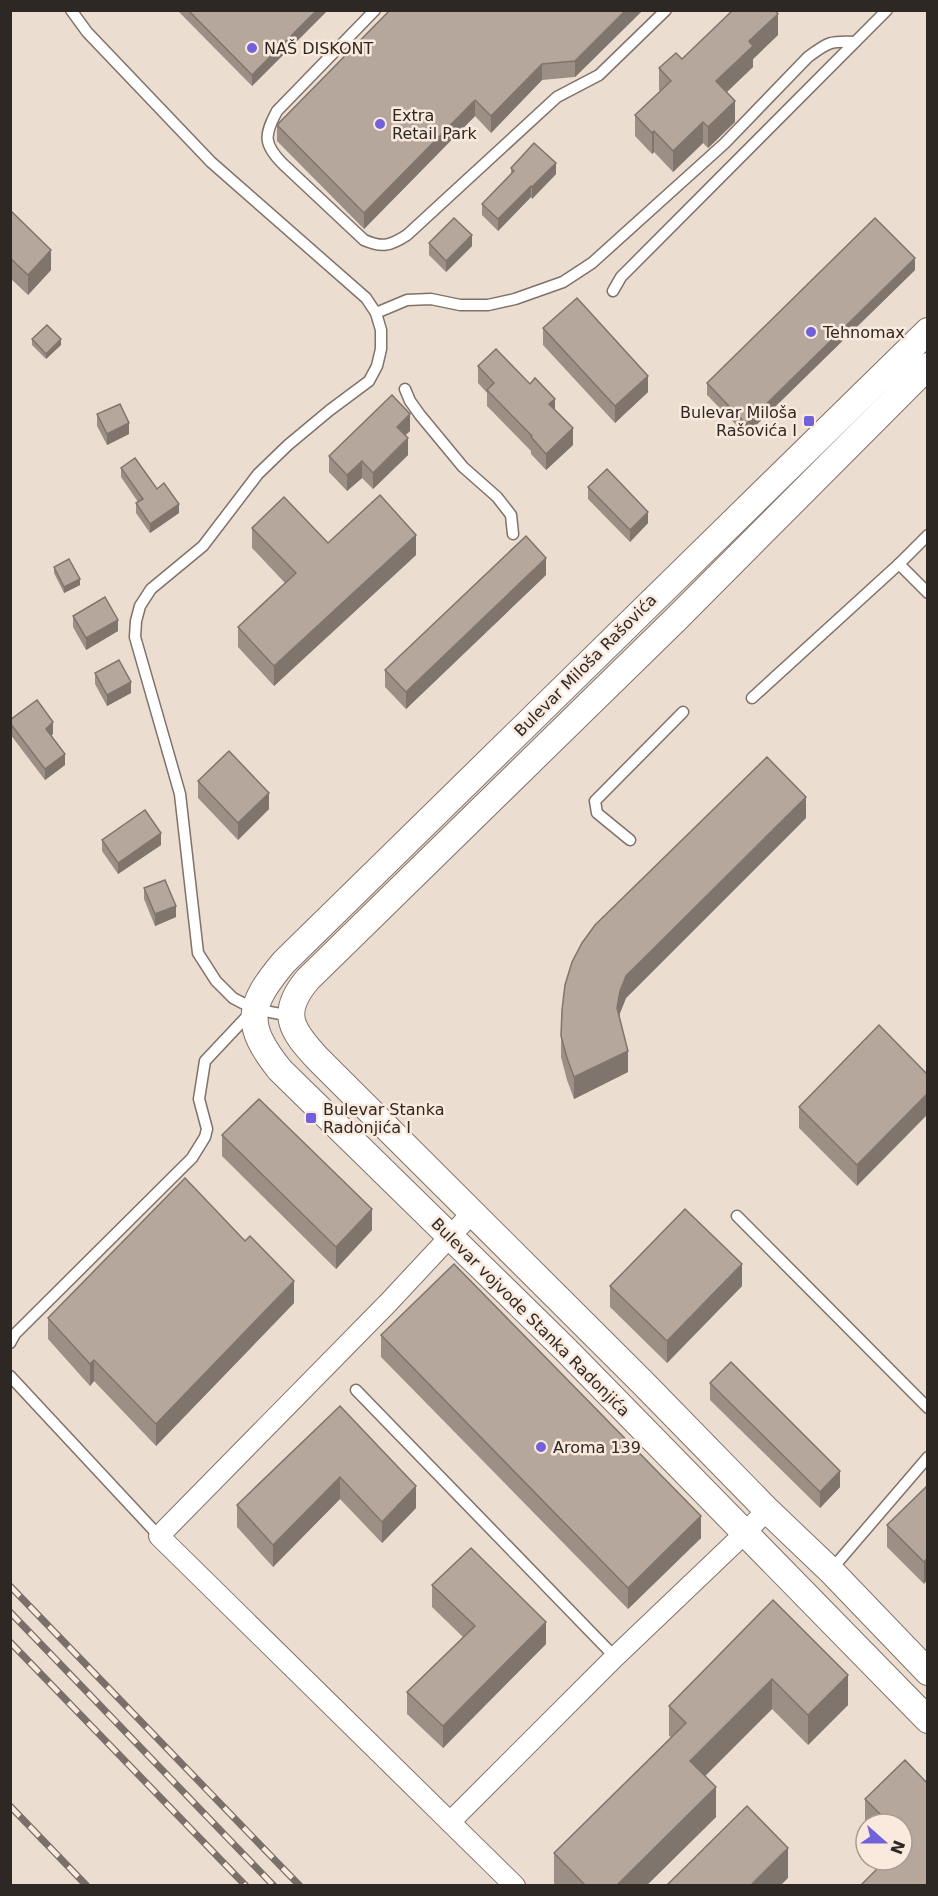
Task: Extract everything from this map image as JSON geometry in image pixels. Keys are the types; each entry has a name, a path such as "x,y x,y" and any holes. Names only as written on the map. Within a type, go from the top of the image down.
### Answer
{"street":[{"name":"Bulevar Miloša Rašovića","path":"254,1008 262,990 284,962 927,331"},
{"name":"Bulevar Miloša Rašovića","path":"291,1016 296,992 308,979 676,619 927,366"},
{"name":"Bulevar vojvode Stanka Radonjića","path":"254,1008 258,1038 280,1070 574,1358 927,1720"},
{"name":"Bulevar vojvode Stanka Radonjića","path":"291,1016 294,1028 306,1046 767,1510 831,1571 927,1672"},
{"path":"472,1213 159,1536 515,1886"},
{"path":"450,1822 615,1656 767,1510"}],"lane":[{"path":"71,10 87,32 211,162 366,298 376,313 381,330 381,350 377,366 369,381 288,445 258,474 203,546 151,589 140,606 136,621 135,637 180,794 198,953 216,981 233,998 254,1008 291,1016"},
{"path":"375,10 276,111 268,128 267,142 272,152 283,164 364,240 376,246 395,243 407,236 556,97 599,75 666,10"},
{"path":"613,291 621,277 887,10"},
{"path":"376,313 407,300 431,299 460,305 488,306 563,282 592,263 725,143 808,57 834,41 855,42"},
{"path":"405,389 410,401 463,467 497,497 511,515 513,534"},
{"path":"752,698 899,564 927,535"},
{"path":"899,564 927,593"},
{"path":"630,840 597,813 595,801 683,712"},
{"path":"10,1343 15,1334 192,1158 205,1137 207,1129 199,1099 205,1061 254,1008"},
{"path":"737,1216 927,1408"},
{"path":"10,1376 159,1536"},
{"path":"356,1390 615,1656"},
{"path":"831,1571 927,1457"}],"building":[{"name":"NAŠ DISKONT","path":"188,10 317,10 252,75"},
{"name":"Extra Retail Park","path":"390,10 626,10 575,61 542,64 491,116 475,100 364,213 277,125"},
{"path":"733,10 775,10 778,14 749,41 753,46 716,81 735,101 708,127 703,122 673,151 635,115 671,81 659,68 676,53 682,59"},
{"path":"534,143 556,163 498,219 482,204 514,171 511,168"},
{"path":"10,210 51,250 28,275 10,258"},
{"path":"454,218 472,235 446,261 429,243"},
{"name":"Tehnomax","path":"875,218 915,258 746,424 707,383"},
{"path":"577,298 648,376 615,406 543,328"},
{"path":"47,325 61,339 46,354 32,339"},
{"path":"496,349 530,384 535,378 555,399 549,404 573,428 546,454 532,436 487,390 494,383 478,366"},
{"path":"392,395 410,414 397,427 408,438 373,473 362,461 347,475 329,456"},
{"path":"120,404 129,423 107,434 97,414"},
{"path":"135,458 157,489 164,483 179,504 150,524 136,503 143,499 121,468"},
{"path":"607,469 648,512 630,530 588,487"},
{"path":"380,495 416,535 274,666 238,627 296,573 252,528 284,497 328,543"},
{"path":"526,536 546,558 406,692 385,670"},
{"path":"69,559 80,579 64,587 54,567"},
{"path":"105,597 118,620 86,638 73,616"},
{"path":"119,660 131,682 107,695 95,673"},
{"path":"37,700 53,722 46,729 65,754 45,769 10,723 10,720"},
{"path":"229,751 269,793 238,823 198,781"},
{"path":"767,757 806,797 626,976 617,1008 628,1051 574,1077 561,1036 562,1010 565,985 572,962 582,943 595,925"},
{"path":"145,810 161,833 118,863 102,840"},
{"path":"165,880 176,906 155,914 144,888"},
{"path":"879,1025 927,1074 927,1094 857,1165 799,1107"},
{"path":"259,1099 372,1209 336,1247 222,1135"},
{"path":"185,1178 245,1241 250,1236 294,1281 156,1424 94,1360 90,1364 48,1318"},
{"path":"685,1209 742,1264 667,1341 610,1286"},
{"name":"Aroma 139","path":"454,1264 701,1516 628,1588 381,1335"},
{"path":"731,1362 840,1471 820,1492 710,1383"},
{"path":"340,1406 416,1486 382,1522 340,1477 273,1545 237,1505"},
{"path":"927,1486 927,1559 924,1562 887,1525"},
{"path":"471,1548 546,1622 443,1726 407,1692 475,1626 432,1585"},
{"path":"773,1600 848,1675 808,1715 772,1679 690,1761 716,1787 616,1886 586,1886 554,1853 686,1723 669,1706"},
{"path":"905,1760 927,1783 927,1886 860,1886 874,1872 914,1872 914,1812 878,1812 865,1799"},
{"path":"747,1806 788,1848 750,1886 666,1886"}],"railway":[{"path":"10,1586 300,1886"},
{"path":"10,1612 274,1886"},
{"path":"10,1642 246,1886"},
{"path":"10,1806 87,1886"}],"place":[{"name":"NAŠ DISKONT","path":"252,48"},
{"name":"Extra Retail Park","path":"380,124"},
{"name":"Tehnomax","path":"811,332"},
{"name":"Bulevar Miloša Rašovića I","path":"809,421"},
{"name":"Bulevar Stanka Radonjića I","path":"311,1118"},
{"name":"Aroma 139","path":"541,1447"}]}
